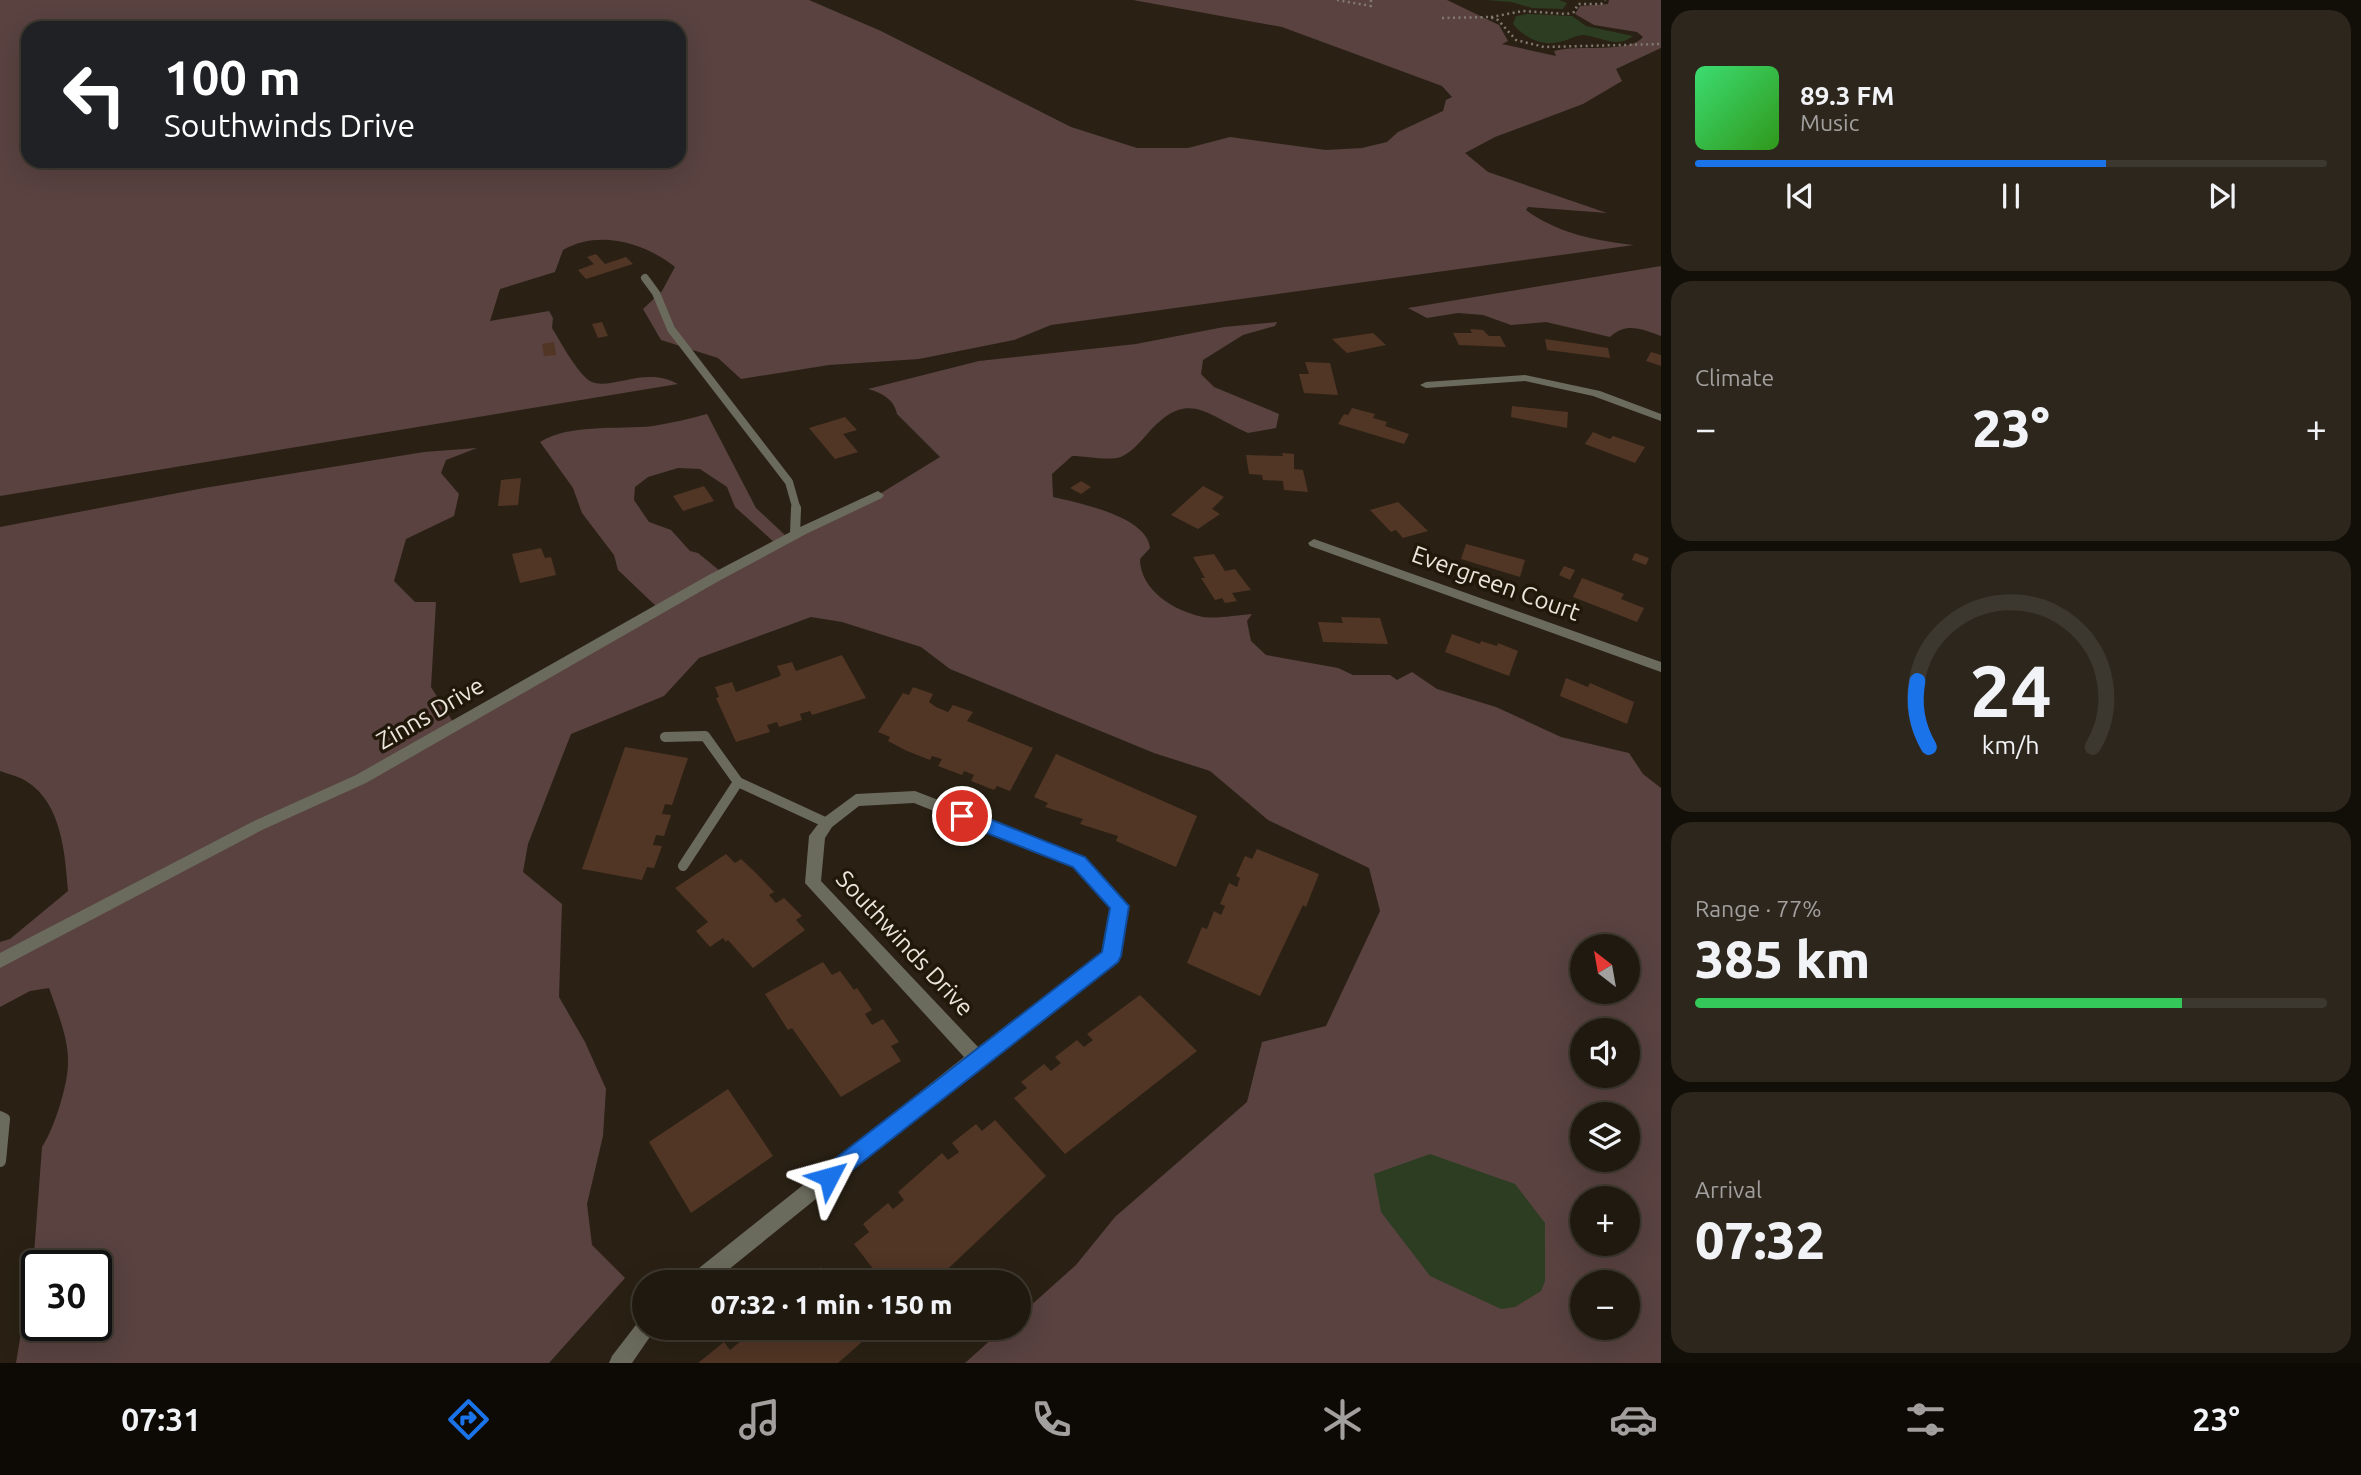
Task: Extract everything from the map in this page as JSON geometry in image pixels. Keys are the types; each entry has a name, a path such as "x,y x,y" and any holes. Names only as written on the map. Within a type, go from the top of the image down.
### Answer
{"street":[{"path":"1426,384 1525,378 1597,393 1661,418"},
{"name":"Zinns Drive","path":"0,961 245,832 361,779 796,534 878,495"},
{"name":"Evergreen Court","path":"1314,543 1661,667"},
{"path":"712,1270 977,1058 1111,956 1119,906 1079,862 915,797 856,800 827,822"},
{"name":"Southwinds Drive","path":"827,822 817,836 813,883 977,1058"},
{"path":"619,1363 637,1340"}],"lane":[{"path":"645,278 656,293 671,328 789,482 795,499 796,534"},
{"path":"665,737 705,736 738,782 827,822"},
{"path":"683,866 738,782"},
{"path":"0,1117 4,1119 0,1161"}],"path":[{"path":"1337,0 1371,6 1371,0"},
{"path":"1442,18 1490,17 1523,11 1567,14 1574,12 1578,4 1601,4 1605,0"},
{"path":"1490,17 1498,20 1516,40 1544,47 1661,44"}],"shaded area":[{"path":"0,0 809,0 881,31 1071,127 1137,148 1188,148 1230,137 1326,150 1362,148 1387,142 1398,132 1443,111 1446,100 1452,97 1442,86 1282,27 1133,0 1447,0 1499,25 1508,41 1502,44 1556,56 1554,51 1615,47 1636,42 1643,37 1637,32 1594,25 1575,14 1580,6 1608,4 1609,0 1661,0 1661,48 1616,69 1622,81 1583,104 1495,137 1465,153 1488,172 1607,213 1528,207 1526,210 1538,218 1577,235 1634,245 1051,325 1014,340 919,359 829,365 741,379 718,358 661,340 643,309 662,291 675,267 650,251 621,242 591,240 563,250 555,272 500,289 490,321 549,311 553,318 552,328 572,361 587,379 604,384 651,377 678,384 0,496"},
{"path":"1486,0 1559,0 1567,3 1563,9 1532,8 1511,2"},
{"path":"1516,16 1572,16 1586,26 1633,36 1621,42 1584,35 1556,43 1536,41 1513,24"},
{"path":"1661,266 1661,336 1628,328 1610,337 1546,322 1511,325 1483,315 1458,313 1427,318 1408,308"},
{"path":"1277,322 1275,326 1243,335 1203,360 1201,374 1214,387 1279,414 1276,428 1248,433 1208,413 1186,408 1163,419 1133,449 1121,457 1072,456 1052,474 1053,497 1125,519 1146,537 1150,548 1140,559 1142,570 1152,589 1161,597 1181,610 1203,617 1252,614 1247,621 1251,641 1266,655 1338,668 1353,675 1390,675 1397,680 1412,672 1437,689 1496,707 1561,737 1629,753 1643,774 1661,788 1661,1363 965,1363 991,1340 1031,1340 1031,1305 1076,1265 1115,1217 1247,1102 1262,1042 1326,1026 1380,911 1369,868 1268,820 1210,771 1154,753 950,669 921,647 842,622 811,617 699,658 664,696 571,734 528,844 523,872 562,904 559,997 585,1042 606,1089 603,1136 587,1204 592,1245 625,1278 549,1363 16,1363 21,1333 21,1341 112,1341 112,1250 34,1250 42,1147 63,1094 67,1072 67,1044 49,988 30,991 0,1007 0,942 10,939 68,891 63,846 47,802 26,781 0,771 0,527 204,488 424,452 477,448 446,460 441,473 459,494 454,516 406,539 394,581 415,602 436,602 431,687 453,722 658,608 618,570 614,555 582,513 573,488 540,442 566,432 653,426 707,414 756,508 787,537 878,495 940,457 897,414 890,401 868,389 979,361 1136,344 1224,327","holes":["678,468 700,469 727,487 735,507 775,543 720,571 698,553 690,551 671,530 649,522 634,500 635,487 648,477"]},
{"path":"1430,1154 1515,1184 1545,1223 1545,1281 1541,1291 1515,1307 1501,1309 1430,1276 1381,1212 1374,1174"}],"building":[{"path":"596,254 605,264 626,257 633,264 586,279 578,270 594,264 587,257"},
{"path":"602,322 608,336 598,338 592,324"},
{"path":"1470,329 1483,330 1489,336 1500,336 1506,347 1459,345 1453,333 1472,333"},
{"path":"1373,333 1386,345 1347,353 1332,339"},
{"path":"1545,339 1608,348 1610,358 1547,350"},
{"path":"554,342 556,355 544,356 542,344"},
{"path":"1651,352 1661,355 1661,366 1646,361"},
{"path":"1305,362 1330,363 1338,395 1304,393 1299,374 1309,374"},
{"path":"1512,406 1568,412 1567,428 1511,417"},
{"path":"1352,408 1375,414 1373,418 1387,422 1385,426 1409,434 1404,444 1338,424"},
{"path":"845,417 857,430 843,434 858,452 835,459 809,428"},
{"path":"1593,432 1645,447 1635,463 1585,444"},
{"path":"1282,453 1294,454 1294,469 1303,470 1308,492 1284,490 1283,481 1263,480 1262,475 1249,474 1246,455 1283,456"},
{"path":"521,478 518,505 498,506 501,480"},
{"path":"1081,481 1091,487 1081,494 1070,488"},
{"path":"704,486 714,501 683,511 673,496"},
{"path":"1203,486 1224,497 1212,509 1220,514 1198,529 1171,515"},
{"path":"1398,502 1428,531 1403,538 1396,530 1391,532 1370,510"},
{"path":"1466,544 1525,560 1520,577 1461,559"},
{"path":"541,548 545,558 551,557 556,575 520,583 512,554"},
{"path":"1635,553 1649,558 1646,565 1632,560"},
{"path":"1214,554 1225,571 1235,569 1251,590 1232,593 1237,601 1225,603 1222,598 1215,600 1201,578 1205,578 1193,557"},
{"path":"1564,566 1575,570 1570,580 1559,575"},
{"path":"1582,578 1624,594 1621,599 1644,608 1637,622 1573,597"},
{"path":"1341,617 1380,618 1388,644 1323,642 1318,622 1343,623"},
{"path":"1452,634 1480,644 1481,641 1497,646 1498,643 1518,651 1509,676 1445,652"},
{"path":"842,655 866,698 812,715 810,711 800,714 802,720 779,727 777,722 767,725 770,732 736,742 716,698 719,697 715,687 732,682 736,692 778,677 781,675 777,666 792,662 796,671"},
{"path":"1566,678 1588,687 1590,683 1634,702 1627,724 1560,696"},
{"path":"913,687 933,694 929,702 936,707 948,712 953,705 973,712 967,721 1033,748 1010,791 997,786 994,790 971,781 974,775 964,771 962,775 938,766 942,759 932,756 930,760 907,751 888,741 890,737 878,732 903,693 909,695"},
{"path":"625,747 688,758 672,805 665,804 662,814 671,815 664,836 656,835 653,845 662,846 654,868 647,867 642,880 582,869"},
{"path":"1056,754 1197,816 1176,867 1116,841 1118,836 1080,824 1083,819 1045,807 1048,803 1034,797"},
{"path":"1257,849 1319,874 1306,907 1303,905 1260,996 1187,963 1202,927 1207,929 1214,911 1221,915 1225,906 1220,904 1229,883 1237,887 1240,878 1236,876 1245,856 1252,859"},
{"path":"726,854 735,863 741,859 757,874 774,892 769,895 776,903 784,898 802,916 796,920 805,930 753,968 728,940 726,942 723,938 710,947 696,931 708,922 675,888"},
{"path":"823,962 832,975 840,971 854,990 857,988 872,1010 865,1014 872,1025 883,1019 899,1042 891,1046 901,1061 841,1097 792,1028 788,1030 765,994"},
{"path":"1140,995 1197,1051 1065,1154 1014,1098 1027,1088 1021,1082 1044,1064 1051,1071 1061,1063 1055,1057 1077,1040 1084,1047 1093,1040 1087,1034"},
{"path":"728,1089 773,1156 691,1213 649,1142"},
{"path":"995,1120 1046,1176 947,1270 874,1270 854,1244 869,1232 863,1224 888,1203 893,1209 904,1200 898,1192 942,1153 948,1160 959,1152 952,1143 976,1124 982,1131"},
{"path":"742,1340 864,1340 838,1363 698,1363 724,1342 730,1350"}],"route":[{"path":"829,1177 977,1058 1111,956 1119,906 1079,862 962,816"}]}
